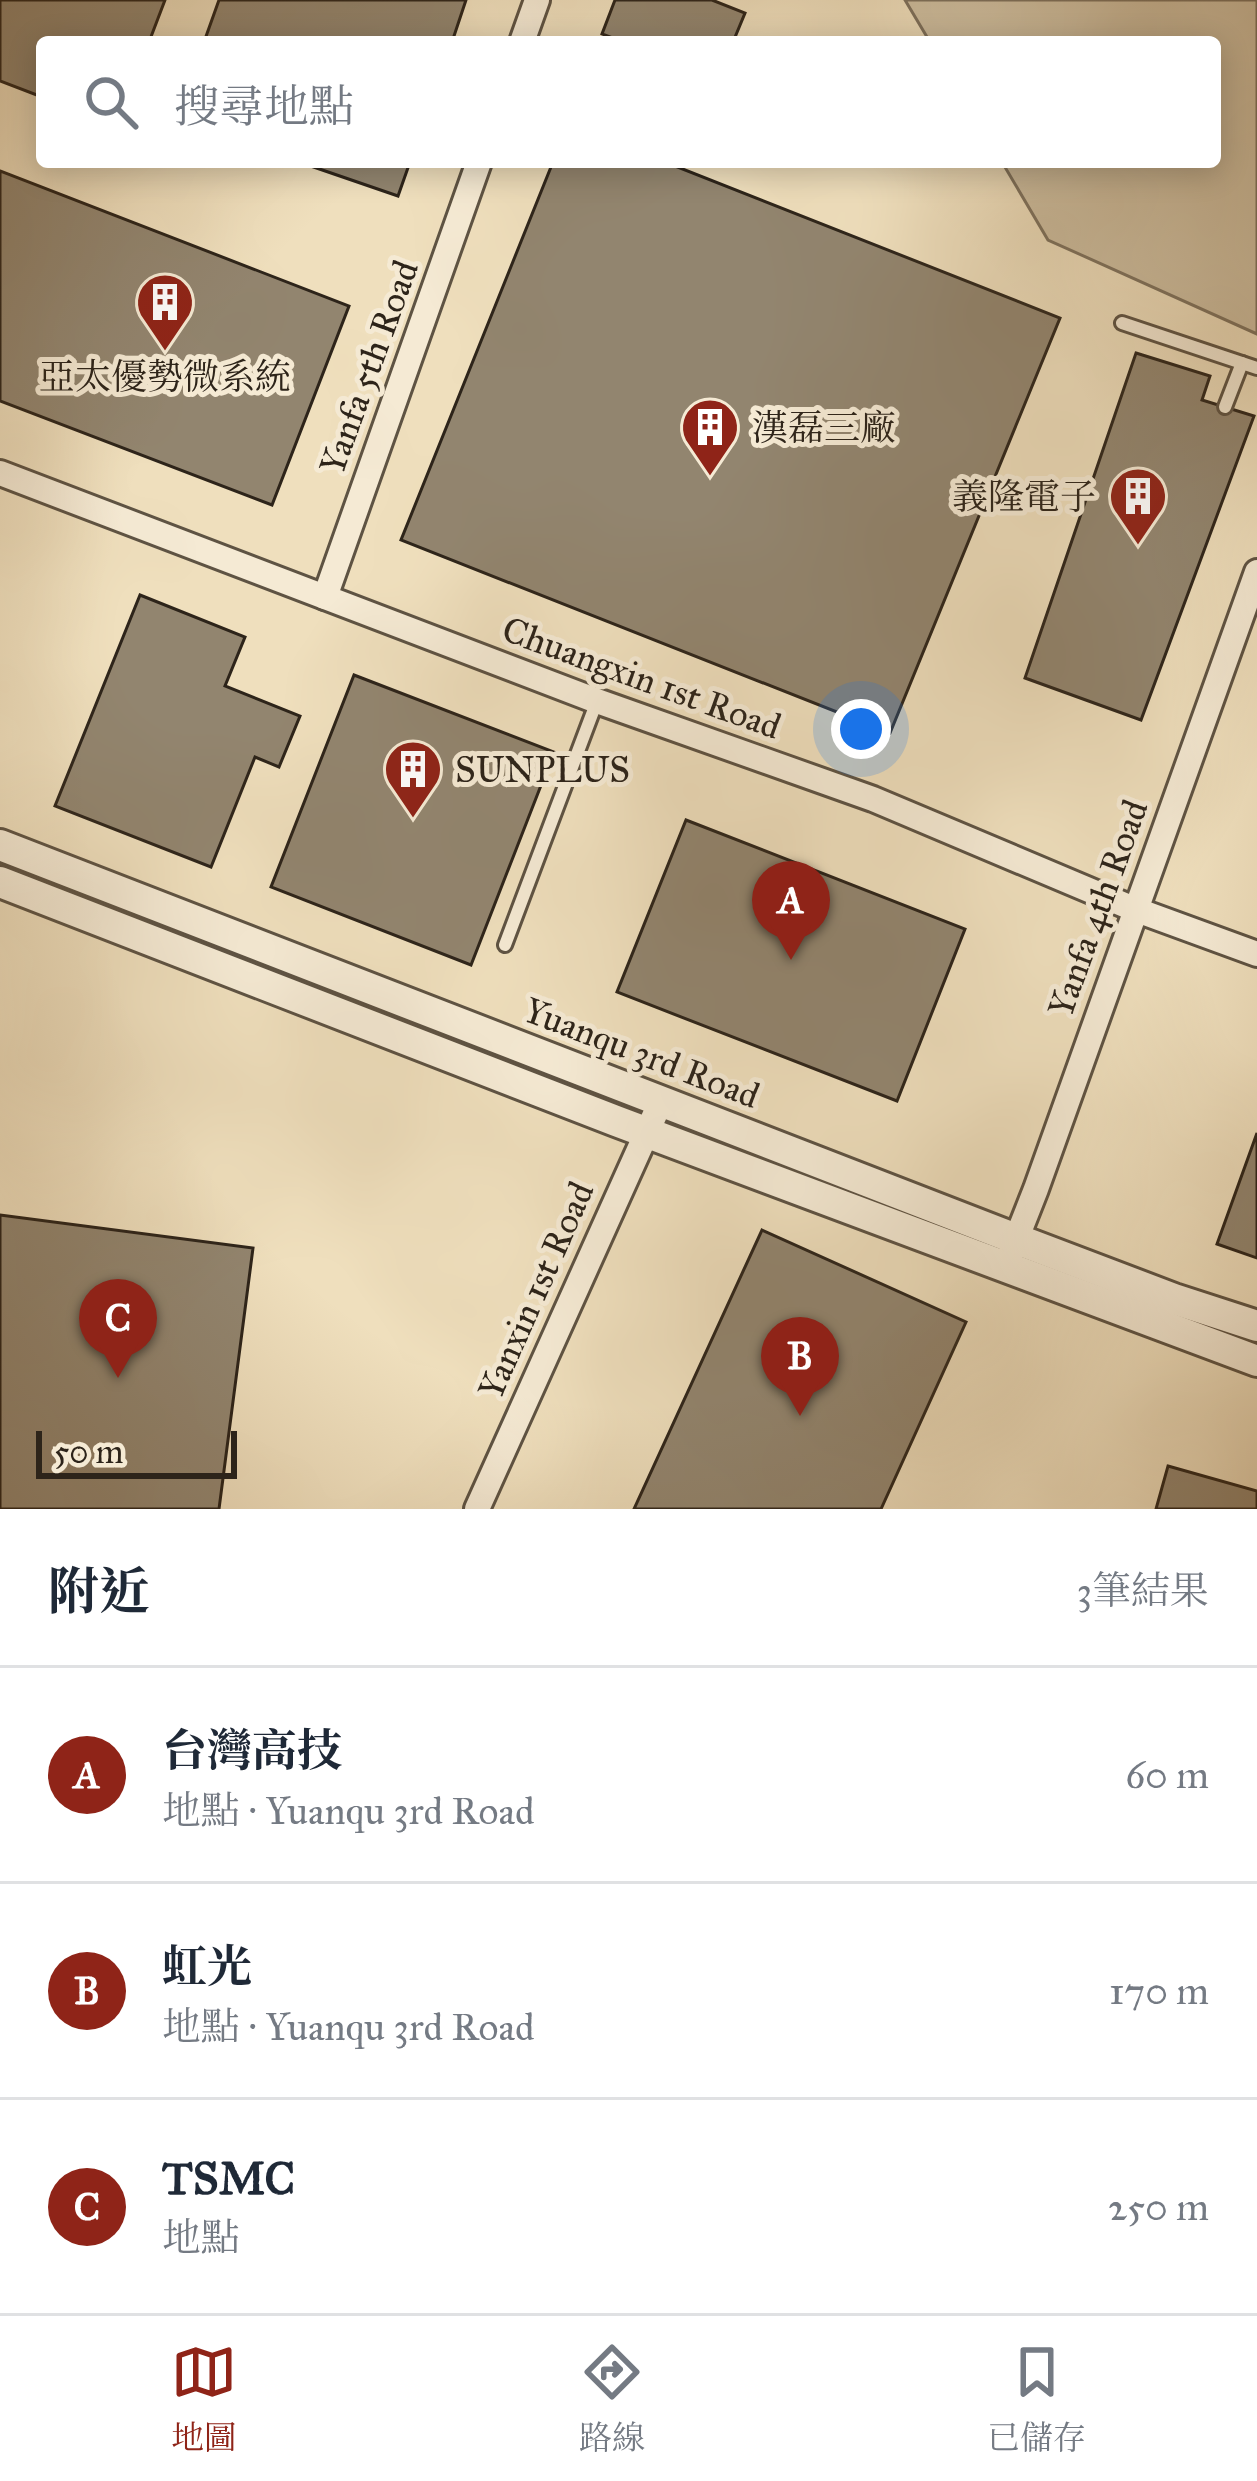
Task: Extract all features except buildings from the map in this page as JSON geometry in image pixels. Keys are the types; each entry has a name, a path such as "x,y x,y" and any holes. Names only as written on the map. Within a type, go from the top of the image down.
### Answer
{"street":[{"path":"524,36 537,0"},
{"name":"Yanfa 5th Road","path":"325,597 477,168"},
{"name":"Chuangxin 1st Road","path":"0,473 597,701 873,799 1134,909 1257,954"},
{"name":"Yanfa 4th Road","path":"1010,1254 1257,572"},
{"name":"Yuanqu 3rd Road","path":"0,845 661,1101 1257,1361"},
{"name":"Yuanqu 3rd Road","path":"0,882 645,1132 1010,1254 1257,1326"},
{"name":"Yanxin 1st Road","path":"477,1509 661,1101"}],"lane":[{"path":"1122,323 1257,368"},
{"path":"1225,407 1242,363"},
{"path":"505,945 597,701"}],"shaded area":[{"path":"905,0 1257,0 1257,334 1048,240 1006,168 1221,168 1221,36 926,36"}],"place":[{"name":"亞太優勢微系統","path":"165,353"},
{"name":"漢磊三廠","path":"710,478"},
{"name":"義隆電子","path":"1138,547"},
{"name":"SUNPLUS","path":"413,820"},
{"name":"台灣高技","path":"791,960"},
{"name":"TSMC","path":"118,1378"},
{"name":"虹光","path":"800,1416"}]}
